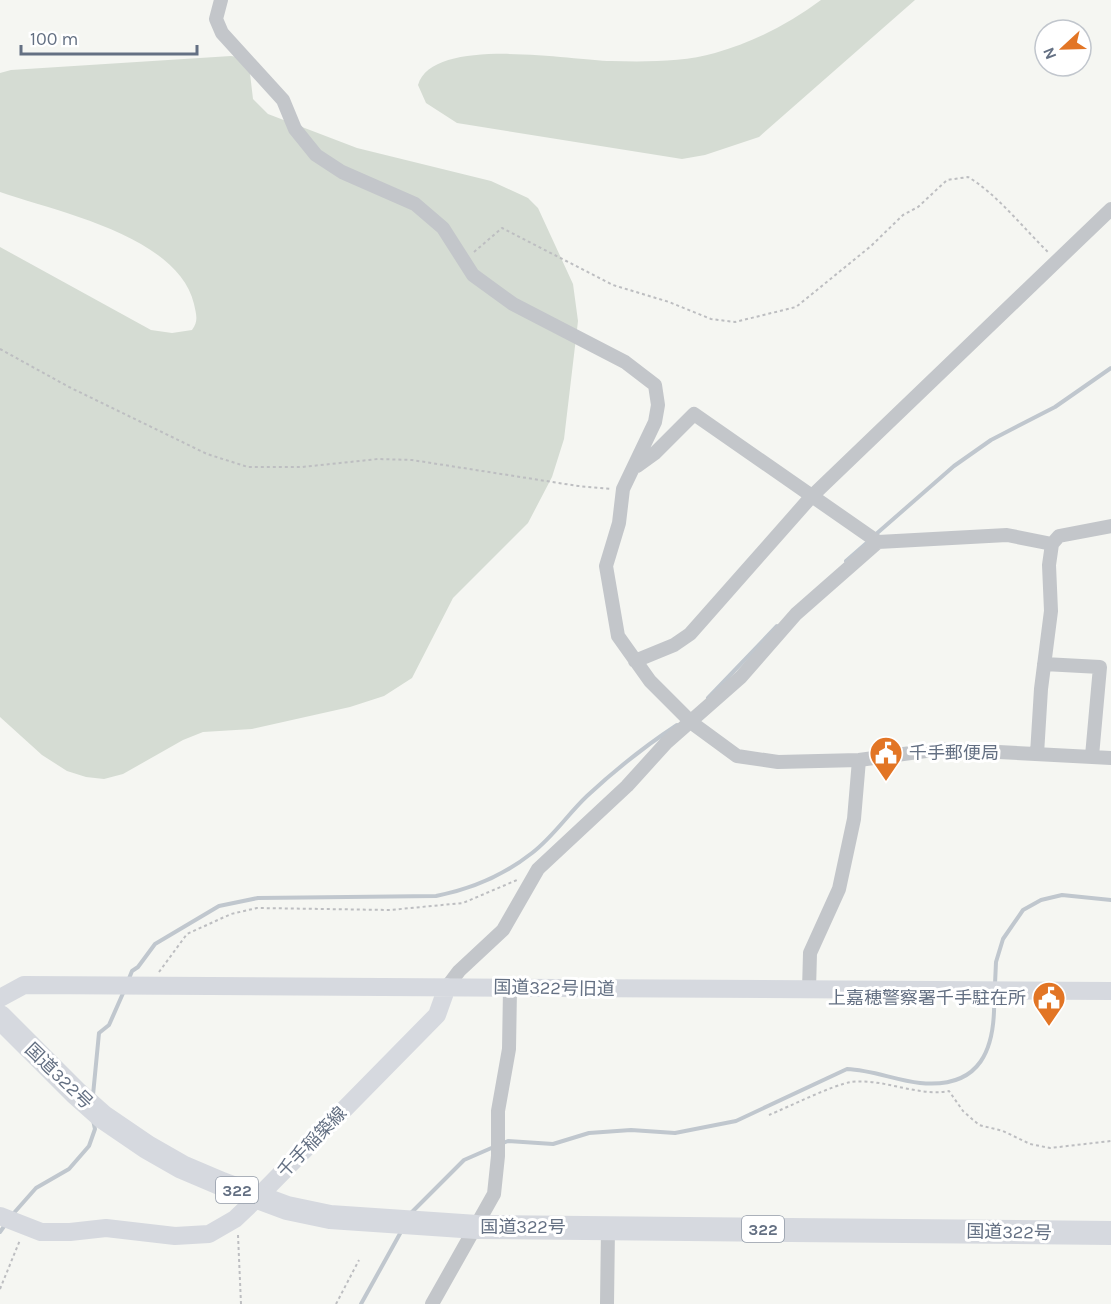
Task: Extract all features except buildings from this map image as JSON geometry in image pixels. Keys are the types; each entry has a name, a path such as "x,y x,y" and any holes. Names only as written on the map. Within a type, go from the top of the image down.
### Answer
{"highway":[{"name":"国道322号","path":"0,1017 76,1094 103,1117 182,1167 257,1198 287,1208 330,1217 477,1227 1111,1233"}],"street":[{"path":"221,0 216,19 222,33 283,100 295,129 316,155 342,172 415,204 443,228 473,275 513,304 625,362 655,385 658,405 655,422 636,467 623,489 619,523 606,566 618,636 650,681 692,723 736,756 753,760 778,762 859,760 941,749 1111,758"},
{"path":"635,661 674,645 690,634 811,498 1111,209"},
{"path":"636,467 655,453 694,414 811,498 878,542 1007,535 1053,544"},
{"path":"1037,754 1044,664 1051,611 1048,565 1053,544 1059,536 1111,526"},
{"path":"447,987 459,972 503,930 538,869 627,786 666,743 692,723 741,677 796,614 878,542"},
{"path":"1044,664 1100,667 1092,756"},
{"path":"808,990 810,953 839,889 842,877 854,819 859,760"},
{"name":"国道322号旧道","path":"0,998 24,985 1111,991"},
{"name":"千手稲築線","path":"0,1216 41,1232 106,1228 176,1236 208,1234 233,1220 257,1198 437,1015 447,987"},
{"path":"432,1304 494,1194 498,1156 498,1111 510,1049 510,988"},
{"path":"607,1304 608,1228"}],"path":[{"path":"465,260 502,228 613,285 669,302 711,319 735,322 796,307 872,246 903,215 918,207 947,180 968,177 987,188 1015,220 1057,260"},
{"path":"0,349 69,387 207,454 248,467 302,467 378,459 412,460 578,486 623,489"},
{"path":"155,985 168,956 187,934 231,914 256,909 390,910 463,903 538,869"},
{"path":"769,1115 851,1082 935,1094 949,1091 963,1111 979,1125 1003,1131 1030,1144 1050,1148 1111,1141"},
{"path":"233,1220 237,1230 241,1304"},
{"path":"0,1289 25,1226"},
{"path":"336,1304 359,1260"}],"shaded area":[{"path":"821,0 915,0 759,137 705,155 682,159 457,123 426,103 418,85 429,70 449,60 475,55 536,55 611,61 677,60 703,56 757,38 796,17"},
{"path":"231,56 244,58 249,65 253,99 268,114 357,148 491,181 528,198 538,208 573,284 578,321 564,439 552,477 528,523 453,598 412,678 384,696 350,707 252,729 203,732 183,740 123,774 104,779 86,777 67,771 42,755 0,717 0,247 151,330 172,333 192,330 196,324 196,314 183,280 165,261 141,244 83,218 0,192 0,73 11,70"}],"waterway":[{"path":"875,535 954,466 991,440 1055,407 1111,368"},
{"path":"846,561 870,540"},
{"path":"708,698 777,626"},
{"path":"128,981 132,971 138,967 155,944 219,906 258,898 436,896 487,880 532,853 598,786 677,725"},
{"path":"995,984 996,962 1003,939 1023,910 1041,900 1062,895 1111,900"},
{"path":"93,1095 99,1033 109,1025 124,991"},
{"path":"503,1143 508,1141 553,1144 589,1133 631,1130 675,1133 736,1121 847,1069 920,1083 941,1083 958,1079 971,1072 981,1062 988,1048 994,1015 994,995"},
{"path":"13,1214 36,1188 69,1169 89,1146 95,1129 93,1120"},
{"path":"411,1213 464,1160 496,1146"},
{"path":"0,1232 5,1225"},
{"path":"361,1304 402,1230"}],"place":[{"name":"千手郵便局","path":"886,782"},
{"name":"上嘉穂警察署千手駐在所","path":"1049,1027"}]}
